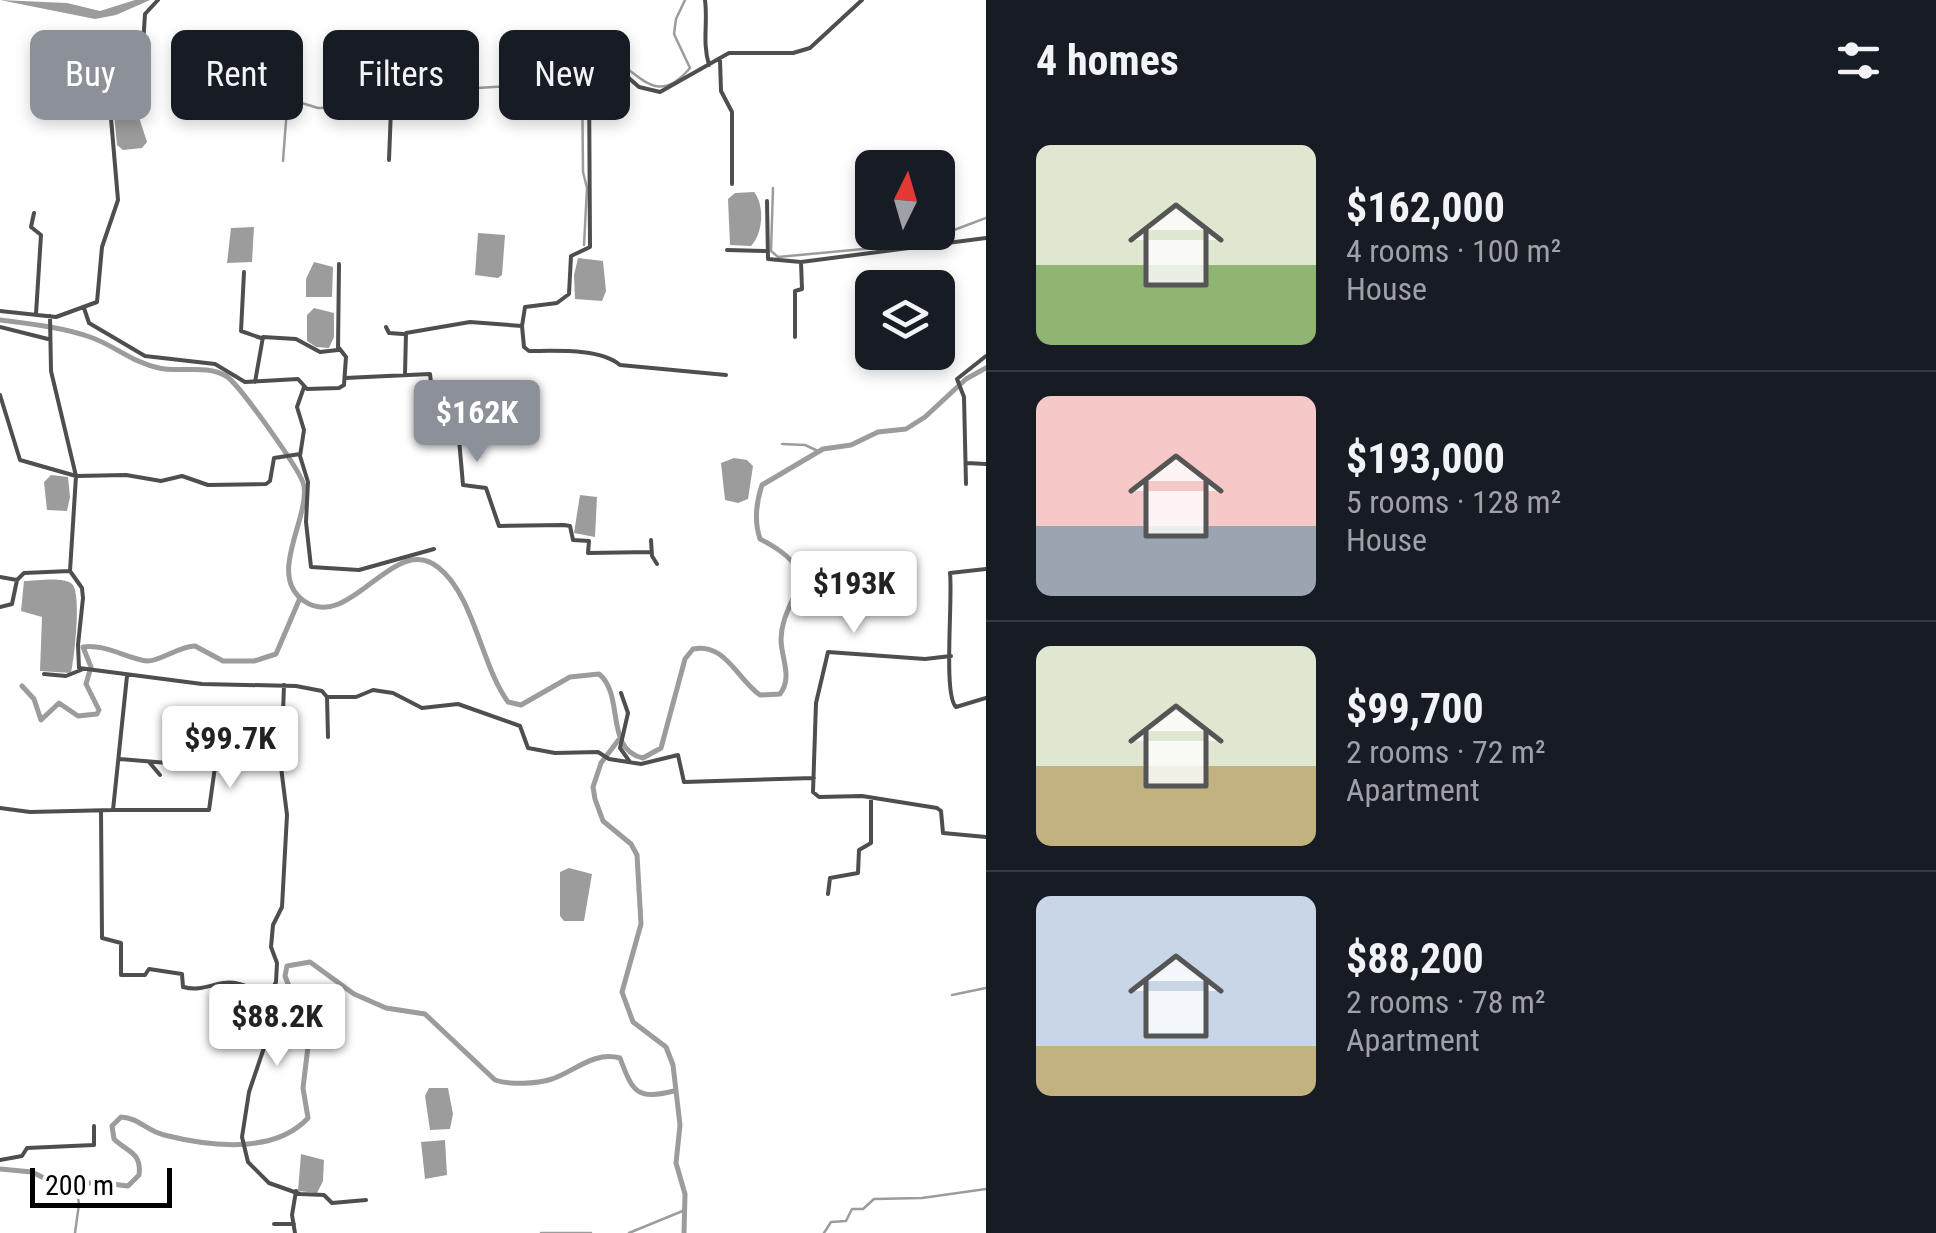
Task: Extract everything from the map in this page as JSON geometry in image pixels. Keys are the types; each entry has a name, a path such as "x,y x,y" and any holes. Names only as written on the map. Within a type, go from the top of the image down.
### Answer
{"street":[{"path":"144,30 145,14 158,0"},
{"path":"705,0 704,40 709,65"},
{"path":"726,375 620,365 611,357 529,351 524,347 525,308 557,303 569,294 571,256 590,247 589,66 614,65 633,83 656,92 738,51 792,53 810,48 862,0"},
{"path":"720,60 721,91 732,112 732,184"},
{"path":"0,311 50,318 84,308 99,298 102,246 118,200 109,120"},
{"path":"388,160 390,120"},
{"path":"766,201 765,251 770,260 802,262 986,238"},
{"path":"34,212 31,227 42,235 36,314"},
{"path":"727,250 765,251"},
{"path":"795,337 795,291 802,289 802,262"},
{"path":"304,387 340,388 345,378 346,357 338,348 339,264"},
{"path":"244,272 241,331 262,338 296,339 320,352 338,348"},
{"path":"84,308 89,323 134,352 214,364 245,382 298,379 304,387"},
{"path":"50,318 51,371 76,476 70,572 82,588 80,670"},
{"path":"386,327 389,333 404,334 470,322 522,326"},
{"path":"0,327 48,339"},
{"path":"404,334 405,374"},
{"path":"254,382 262,338"},
{"path":"966,484 958,374 986,356"},
{"path":"345,378 430,374 434,408 457,416 463,486 486,488 499,526 570,526 573,540 589,540 588,553 651,552"},
{"path":"304,387 298,408 304,430 300,454 308,482 306,522 311,567 359,570 434,549"},
{"path":"0,395 20,460 76,476 126,475 161,481 182,476 208,485 266,484 274,458 300,454"},
{"path":"967,463 986,464"},
{"path":"650,540 657,564"},
{"path":"986,569 950,574 949,696 953,706 962,708 986,698"},
{"path":"0,607 12,604 17,580 24,573 70,572"},
{"path":"0,576 17,580"},
{"path":"951,656 925,659 828,652 816,703 816,797 871,798 937,808 942,811 944,833 986,836"},
{"path":"44,674 66,676 80,670 202,684 322,691 327,697 328,737"},
{"path":"113,810 127,674"},
{"path":"284,686 281,767 288,814 282,907 273,925 276,982 270,994 270,1030 251,1084 243,1146 248,1162 269,1182 324,1196 332,1203 366,1200"},
{"path":"327,697 356,697 373,690 393,693 422,708 458,704 479,715 520,726 530,750 600,754 648,764 678,755 684,782 814,778"},
{"path":"621,693 628,713 621,752 630,762"},
{"path":"0,808 30,812 210,810 215,768 118,759"},
{"path":"149,762 160,775"},
{"path":"828,894 832,876 858,873 859,850 871,843 871,798"},
{"path":"102,811 102,938 121,943 122,975 144,975 149,970 182,974 182,987 196,990 221,983 246,984 255,992 270,994"},
{"path":"0,1160 22,1156 27,1148 94,1146 94,1126"},
{"path":"296,1191 296,1233"},
{"path":"274,1224 294,1224"}],"shaded area":[{"path":"0,0 67,3 100,11 135,0 150,0 116,15 95,19"},
{"path":"115,120 140,120 147,142 142,148 123,150 117,145"},
{"path":"754,192 761,212 758,234 751,246 730,245 728,199 735,193"},
{"path":"254,227 252,262 227,263 231,228"},
{"path":"478,233 505,235 502,275 498,278 475,275"},
{"path":"578,258 603,261 606,291 602,301 575,299"},
{"path":"314,262 333,267 332,297 306,297 306,279"},
{"path":"314,308 334,313 334,337 329,348 307,341 307,315"},
{"path":"498,391 522,395 518,428 494,426"},
{"path":"734,458 747,460 753,466 748,499 738,503 725,500 721,463"},
{"path":"51,475 68,477 67,511 47,510 44,482"},
{"path":"580,495 597,497 595,537 574,533"},
{"path":"24,581 72,584 77,613 71,673 40,671 42,617 21,611"},
{"path":"569,868 592,874 584,921 564,921 560,916 560,872"},
{"path":"263,997 267,1004 260,1033 241,1032 243,998"},
{"path":"429,1088 448,1088 453,1114 450,1129 430,1130 425,1096"},
{"path":"445,1140 447,1175 425,1179 421,1142"},
{"path":"301,1154 324,1160 323,1181 317,1193 298,1191"}],"waterway":[{"path":"283,161 287,108 292,100 318,108 358,107 399,100 426,84 439,87 456,100 477,88 527,85 573,74 603,57 645,82 665,86 690,68 674,34 685,0"},
{"path":"582,120 587,188 584,245"},
{"path":"773,188 771,251 778,257 917,244 986,218"},
{"path":"0,320 45,326 99,340 159,368 210,370 226,376 269,428 304,486 289,562 289,577 304,601 321,607 339,604 389,570 422,560 439,568 461,596 508,702 521,705 570,677 599,674 607,683 623,744 643,758 661,748 685,659 693,649 704,648 722,656 760,695 780,694 784,688 783,623 799,575 782,552 760,539 756,512 762,485 823,449 851,445 878,432 906,429 966,379 986,368"},
{"path":"782,444 805,445 818,451"},
{"path":"22,686 34,699 41,720 59,703 78,716 97,714 99,710 86,684 91,667 83,647 147,661 195,646 223,661 254,661 276,654 300,598"},
{"path":"620,738 601,763 593,787 603,821 631,844 637,855 641,924 622,992 633,1022 666,1047 673,1065 680,1125 676,1163 685,1194 684,1233"},
{"path":"0,1169 32,1172 64,1188 95,1182 128,1186 139,1175 139,1167 136,1157 114,1139 112,1126 121,1117 164,1135 220,1144 259,1143 294,1130 308,1118 303,1088 309,1038 285,976 287,966 310,962 354,994 386,1008 425,1014 495,1080 546,1081 593,1059 611,1057 620,1058 638,1091 652,1095 674,1091"},
{"path":"952,995 986,988"},
{"path":"75,1233 79,1204 76,1185"},
{"path":"824,1233 831,1222 846,1221 852,1209 863,1209 874,1199 922,1198 986,1189"},
{"path":"629,1233 685,1210"},
{"path":"541,1233 591,1233"}]}
